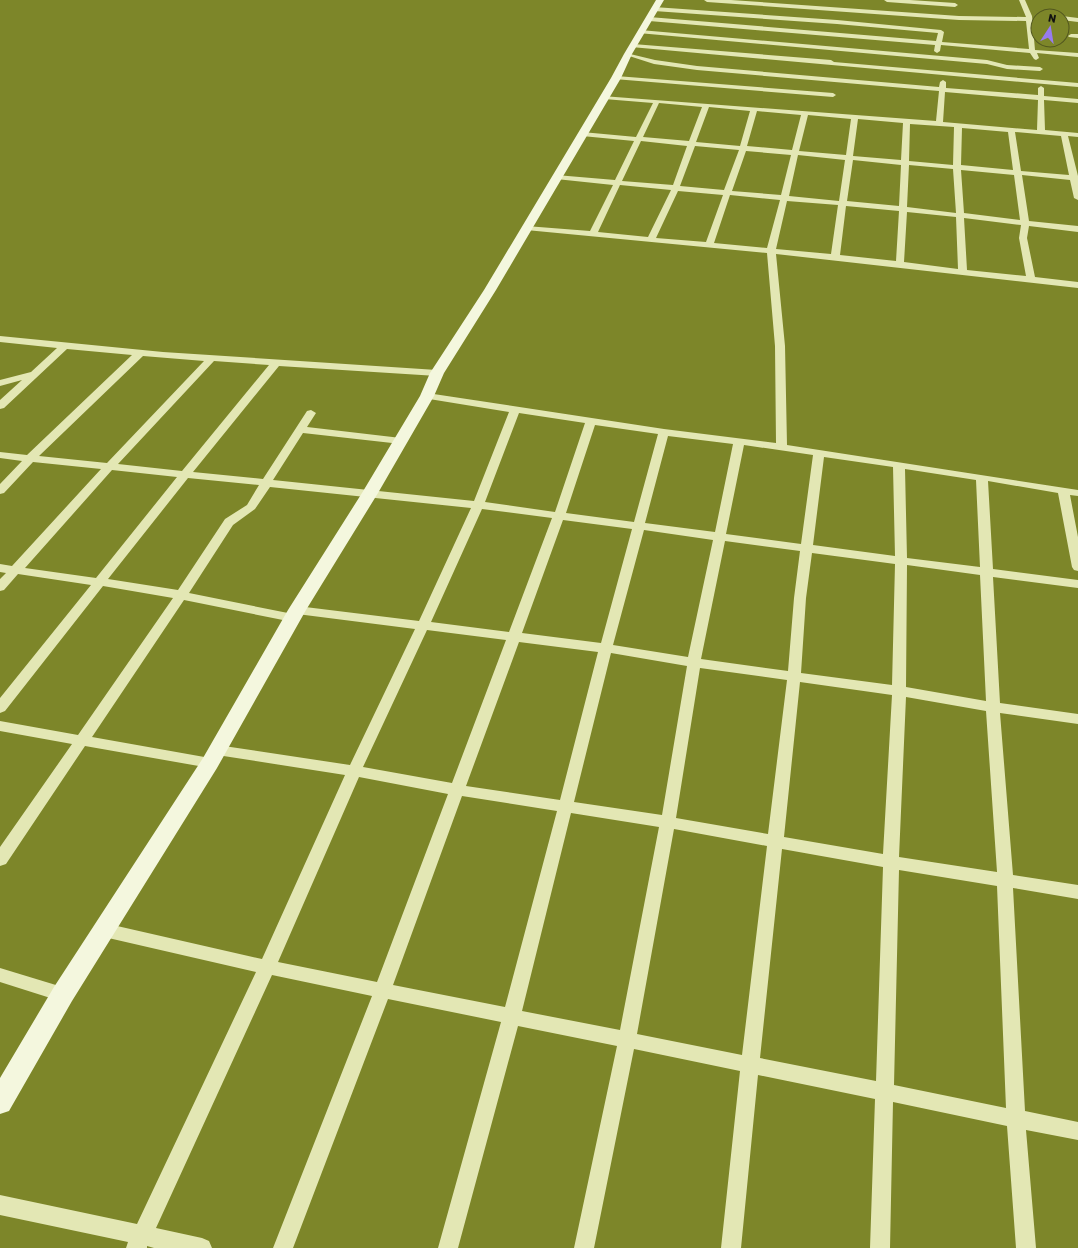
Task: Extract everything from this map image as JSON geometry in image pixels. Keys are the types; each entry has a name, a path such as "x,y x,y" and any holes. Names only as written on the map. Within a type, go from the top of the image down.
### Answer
{"street":[{"path":"707,0 839,7 959,18 1029,17"},
{"path":"887,0 954,2 959,18"},
{"path":"1022,0 1029,17 1032,51 1038,62 1042,82 1041,132"},
{"path":"651,239 676,187 691,143 746,28 753,3"},
{"path":"836,105 831,63 839,7"},
{"path":"644,27 749,16 836,22 942,32"},
{"path":"936,57 942,32 943,16"},
{"path":"644,27 746,28 1078,55"},
{"path":"644,27 740,41 936,57 1040,69"},
{"path":"0,1102 64,994 213,756 295,614 401,442 427,396 437,373 490,290 616,78 644,27"},
{"path":"644,27 661,63 721,81 836,105 855,117 1078,135"},
{"path":"644,27 721,81 754,109 805,113 836,105"},
{"path":"1071,36 1078,36"},
{"path":"939,124 945,74 945,58"},
{"path":"604,97 657,101 721,81 831,63 1078,85"},
{"path":"616,78 721,81 832,79 1078,101"},
{"path":"593,233 657,101"},
{"path":"709,245 743,148 754,109"},
{"path":"782,448 780,346 771,251 794,152 805,113"},
{"path":"835,257 855,117"},
{"path":"900,265 907,121"},
{"path":"958,125 957,167 963,272"},
{"path":"1011,130 1025,223 1023,238 1030,279"},
{"path":"582,134 850,156 1076,177"},
{"path":"1064,134 1076,177 1078,198"},
{"path":"556,177 903,209 1078,229"},
{"path":"526,228 593,233 835,257 1078,285"},
{"path":"0,339 140,353 437,373"},
{"path":"0,406 65,346"},
{"path":"0,491 30,458 140,353"},
{"path":"0,587 110,466 212,358"},
{"path":"0,708 184,474 277,362"},
{"path":"0,383 33,375"},
{"path":"427,396 664,432 982,477 1078,493"},
{"path":"139,1242 267,967 354,771 478,505 515,409"},
{"path":"0,860 181,595 229,522 251,507 311,413"},
{"path":"284,1248 383,990 514,638 559,516 591,421"},
{"path":"300,429 401,442"},
{"path":"448,1248 512,1016 606,648 664,432"},
{"path":"584,1248 628,1039 668,822 694,663 739,442"},
{"path":"731,1248 750,1064 794,676 806,547 819,454"},
{"path":"0,455 478,505 1078,584"},
{"path":"880,1248 891,862 899,691 901,560 899,465"},
{"path":"982,477 993,707 1005,879 1016,1118 1026,1248"},
{"path":"1063,491 1078,568"},
{"path":"0,568 100,582 295,614 423,625 514,638 606,648 694,663 899,691 993,707 1078,719"},
{"path":"0,726 81,741 354,771 457,790 668,822 891,862 1005,879 1078,892"},
{"path":"104,930 267,967 1078,1131"},
{"path":"0,975 64,994"},
{"path":"0,1205 139,1242 202,1248"}]}
